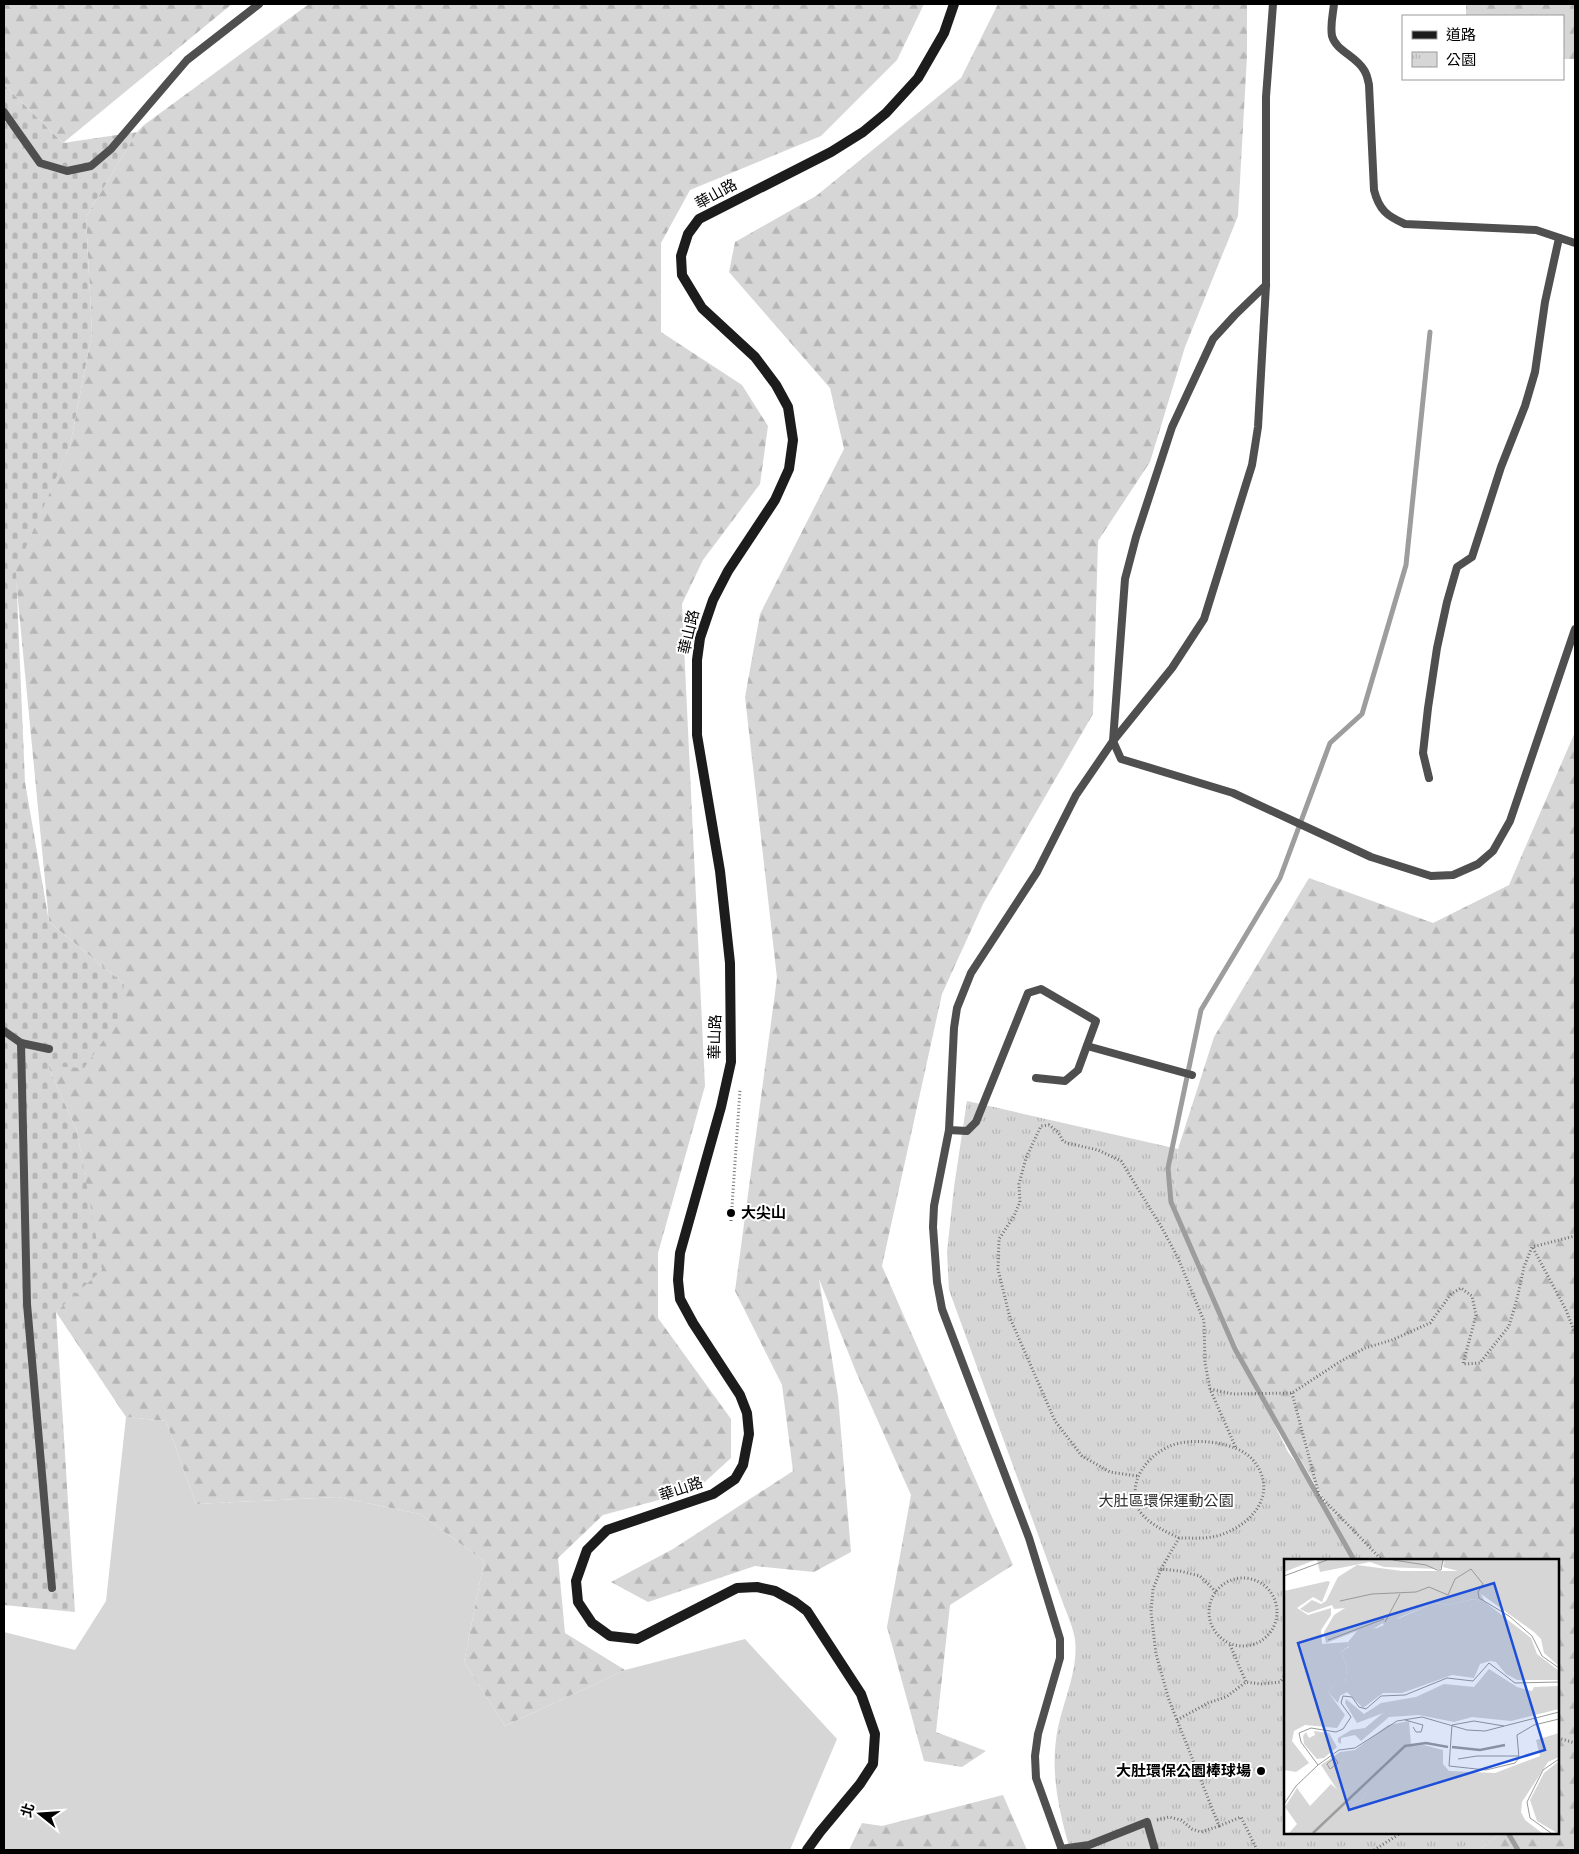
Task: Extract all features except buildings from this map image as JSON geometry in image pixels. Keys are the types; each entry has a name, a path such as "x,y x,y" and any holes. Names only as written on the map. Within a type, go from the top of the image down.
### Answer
{"street":[{"name":"華山路","path":"807,1850 860,1784 873,1764 875,1734 861,1694 807,1611 776,1592 757,1587 737,1588 637,1638 610,1636 592,1624 578,1602 576,1580 587,1550 607,1530 713,1494 734,1479 743,1464 749,1434 747,1413 740,1395 693,1323 680,1299 678,1280 680,1253 721,1107 731,1062 730,963 720,870 697,734 697,660 700,638 713,600 728,571 775,500 789,469 793,440 788,407 776,385 755,357 702,308 682,275 682,256 688,234 699,219 831,152 864,132 886,113 918,78 944,33 954,4"}],"lane":[{"path":"4,112 40,163 67,171 91,166 111,149 187,60 259,4"},
{"path":"1155,1850 1147,1822 1095,1847 1061,1850 1036,1778 1038,1734 1060,1658 1060,1639 1029,1538 942,1309 937,1282 933,1227 934,1206 949,1130 954,1028 957,1008 971,973 1037,872 1076,795 1113,741 1172,668 1204,619 1252,465 1257,444 1266,285 1266,97 1273,4"},
{"path":"1334,4 1331,29 1333,38 1339,48 1352,56 1365,71 1369,85 1374,190 1377,202 1382,210 1392,218 1405,224 1536,230 1575,243"},
{"path":"1429,778 1423,753 1437,648 1447,602 1457,567 1472,557 1501,468 1526,406 1535,372 1545,302 1559,238"},
{"path":"1266,285 1213,339 1172,426 1136,537 1125,579 1113,741 1121,759 1233,793 1380,860 1430,876 1454,875 1478,864 1493,851 1510,821 1575,629"},
{"path":"949,1130 966,1131 976,1122 1028,993 1041,989 1096,1021 1078,1070 1065,1081 1036,1078"},
{"path":"4,1031 22,1043 49,1049"},
{"path":"22,1043 27,1304 52,1588"},
{"path":"1086,1046 1192,1075"}],"path":[{"path":"728,1075 741,1077 731,1221"},
{"path":"1137,1476 1110,1472 1082,1456 1055,1421 1010,1318 998,1269 1000,1239 1020,1202 1019,1184 1026,1158 1041,1126 1049,1125 1067,1143 1098,1150 1121,1161 1144,1197 1178,1258 1204,1321 1205,1363 1210,1389 1236,1448"},
{"path":"1532,1247 1575,1236"},
{"path":"1532,1247 1566,1310 1575,1333"},
{"path":"1210,1389 1233,1394 1292,1393 1341,1361 1365,1348 1392,1340 1430,1323 1451,1294 1461,1288 1472,1296 1476,1315 1463,1364 1480,1363 1509,1326 1524,1267 1532,1247"},
{"path":"1292,1393 1320,1495 1381,1559"},
{"path":"1187,1442 1209,1442 1236,1448 1251,1458 1261,1471 1265,1490 1261,1504 1248,1520 1217,1536 1179,1538 1148,1521 1138,1509 1134,1492 1137,1476 1154,1457 1170,1446 1187,1442"},
{"path":"1179,1538 1161,1569 1153,1589 1151,1612 1156,1654 1169,1700 1218,1826"},
{"path":"1161,1569 1180,1570 1200,1576 1216,1592"},
{"path":"1237,1579 1249,1579 1261,1584 1270,1592 1275,1603 1276,1616 1273,1628 1265,1638 1255,1644 1242,1646 1230,1644 1220,1638 1212,1627 1209,1615 1210,1603 1216,1592 1225,1583 1237,1579"},
{"path":"1230,1644 1246,1682"},
{"path":"1177,1720 1208,1702 1226,1697 1246,1682 1261,1684 1280,1682 1284,1677"},
{"path":"1559,1738 1575,1743"},
{"path":"1147,1822 1169,1817 1181,1820 1192,1829 1201,1832 1241,1817 1257,1850"},
{"path":"1374,1850 1399,1834"}],"green space":[{"path":"4,4 232,4 63,143 4,85"},
{"path":"309,4 924,4 897,60 821,136 690,190 661,243 661,332 742,385 768,426 760,484 703,560 682,604 705,1086 658,1253 658,1318 731,1419 731,1458 696,1490 603,1515 558,1558 565,1633 625,1670 505,1726 464,1662 484,1561 420,1514 338,1497 196,1504 166,1421 126,1417 56,1312 101,1270 77,1131 48,1066 124,984 49,922 15,570 70,446 92,333 86,217 137,132 144,125"},
{"path":"998,4 1247,4 1247,56 1238,216 1185,347 1150,462 1098,541 1093,714 983,904 942,994 882,1266 1013,1565 950,1605 936,1732 986,1751 962,1767 924,1761 887,1627 911,1495 856,1372 819,1279 838,1396 851,1552 814,1572 755,1566 648,1602 611,1582 673,1549 793,1471 782,1385 735,1291 777,978 745,697 760,614 844,449 830,388 729,272 735,242 816,196 961,78"},
{"path":"1466,4 1575,4 1575,59 1564,59 1564,15 1466,15"},
{"path":"4,85 63,143 137,132 86,217 92,333 70,446 16,570 25,782 49,922 124,984 120,1017 84,1068 48,1066 77,1131 102,1270 56,1312 75,1612 4,1605"},
{"path":"1575,732 1575,1850 1478,1850 1500,1834 1559,1834 1559,1559 1381,1559 1330,1510 1245,1364 1178,1215 1175,1189 1178,1149 1214,1037 1309,878 1433,923 1509,885"},
{"name":"大肚區環保運動公園","path":"967,1101 1178,1149 1175,1189 1178,1215 1245,1364 1288,1452 1330,1510 1381,1559 1284,1559 1284,1834 1500,1834 1478,1850 1070,1850 1057,1796 1055,1754 1058,1727 1072,1677 1075,1639 949,1290 947,1252 954,1187"},
{"path":"126,1417 166,1421 196,1504 338,1497 420,1514 484,1561 464,1662 505,1726 625,1670 745,1639 837,1739 790,1850 4,1850 4,1632 75,1650 106,1601"},
{"path":"1003,1795 1027,1850 849,1850 862,1823 882,1826"}],"waterway":[{"path":"1353,1559 1235,1349 1171,1202 1168,1168 1201,1010 1280,878 1330,743 1362,714 1406,565 1430,332"},
{"path":"1509,1834 1518,1850"}],"place":[{"name":"大尖山","path":"731,1213"},
{"name":"大肚環保公園棒球場","path":"1261,1771"}]}
